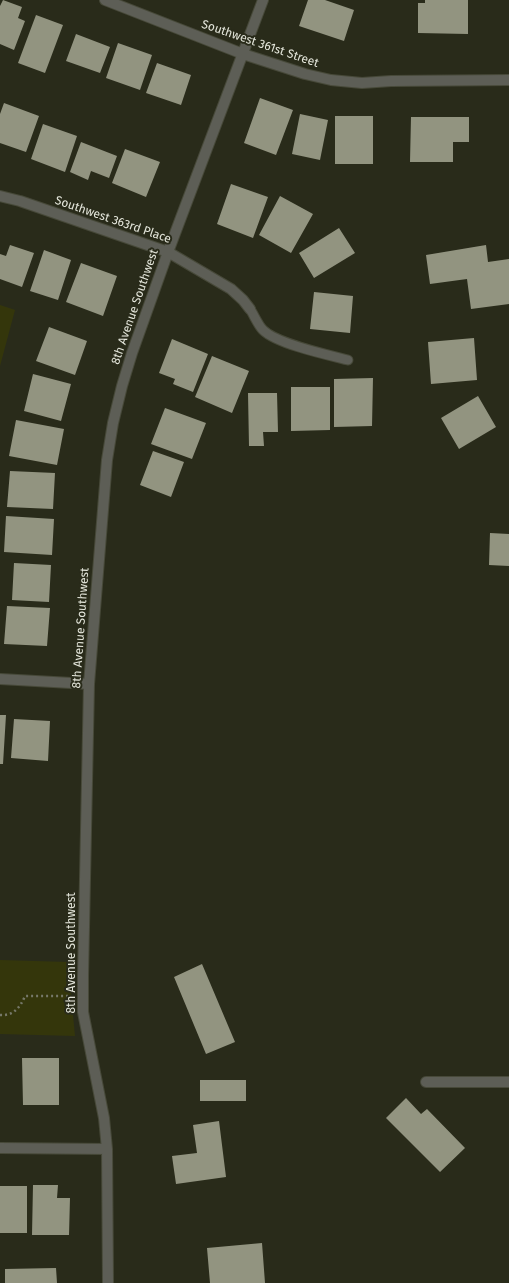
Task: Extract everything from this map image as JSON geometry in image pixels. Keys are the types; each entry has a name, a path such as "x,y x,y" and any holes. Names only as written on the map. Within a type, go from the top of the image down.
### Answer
{"street":[{"name":"Southwest 361st Street","path":"104,0 243,54 305,74 331,80 362,83 391,81 509,80"},
{"name":"8th Avenue Southwest","path":"108,1283 107,1149 104,1118 83,1012 89,684 107,460 113,423 132,354 168,252 263,0"},
{"name":"Southwest 363rd Place","path":"0,196 168,252 231,289 250,309"},
{"path":"0,679 89,684"},
{"path":"426,1082 509,1082"},
{"path":"0,1148 107,1149"}],"lane":[{"path":"250,309 263,330 273,337 286,343 348,360"}],"path":[{"path":"0,1015 6,1016 13,1014 23,1001 24,996 83,996"}],"shaded area":[{"path":"0,305 15,310 0,366"},
{"path":"0,960 68,962 75,1036 0,1034"}],"building":[{"path":"3,0 22,7 18,18 25,21 14,50 0,44 0,6"},
{"path":"308,0 325,0 354,10 344,41 299,26"},
{"path":"425,0 468,0 468,34 418,33 418,3 425,3"},
{"path":"36,15 63,25 45,73 18,63"},
{"path":"76,34 110,47 100,73 66,61"},
{"path":"118,43 152,55 140,90 106,78"},
{"path":"157,63 191,75 181,105 146,93"},
{"path":"260,98 293,110 276,155 244,143"},
{"path":"4,103 39,116 26,152 0,143 0,114"},
{"path":"300,114 328,120 320,160 292,154"},
{"path":"335,116 373,116 373,164 335,164"},
{"path":"411,117 469,117 469,142 453,142 453,162 410,162"},
{"path":"43,124 77,136 65,172 31,159"},
{"path":"81,142 117,156 109,178 91,171 88,180 70,172"},
{"path":"125,149 160,162 146,197 112,183"},
{"path":"231,184 268,197 253,238 217,224"},
{"path":"280,196 313,214 291,253 259,235"},
{"path":"339,228 355,253 314,278 299,253"},
{"path":"10,245 34,253 22,287 0,279 0,254 6,256"},
{"path":"486,245 488,262 509,259 509,304 471,309 467,279 430,284 426,255"},
{"path":"44,250 71,260 58,300 30,291"},
{"path":"81,263 117,276 103,316 66,302"},
{"path":"314,292 353,296 350,333 310,329"},
{"path":"49,327 87,341 75,375 36,361"},
{"path":"474,338 477,380 431,384 428,342"},
{"path":"172,339 208,354 193,392 173,384 175,379 159,373"},
{"path":"212,356 249,371 232,413 195,397"},
{"path":"33,374 71,384 61,421 24,411"},
{"path":"373,378 372,426 334,427 334,379"},
{"path":"291,387 330,387 330,430 291,431"},
{"path":"248,393 277,393 278,432 263,432 264,446 249,446"},
{"path":"478,396 496,427 459,449 441,418"},
{"path":"165,408 206,423 192,459 151,444"},
{"path":"16,420 64,429 57,465 9,456"},
{"path":"153,451 184,462 171,497 140,485"},
{"path":"10,471 55,473 53,509 7,507"},
{"path":"6,516 54,519 52,555 4,552"},
{"path":"490,533 509,534 509,566 489,565"},
{"path":"14,563 51,565 49,602 12,600"},
{"path":"7,606 50,608 47,646 4,644"},
{"path":"0,715 6,715 3,764 0,764"},
{"path":"14,719 50,721 48,761 11,758"},
{"path":"202,964 235,1042 206,1054 174,977"},
{"path":"22,1058 59,1058 59,1105 23,1105"},
{"path":"200,1080 246,1080 246,1101 200,1101"},
{"path":"406,1098 421,1114 427,1109 465,1148 440,1172 386,1118"},
{"path":"219,1121 226,1177 176,1184 172,1156 197,1153 193,1125"},
{"path":"33,1185 58,1185 57,1198 70,1198 69,1235 32,1235"},
{"path":"0,1186 27,1186 27,1233 0,1233"},
{"path":"262,1243 265,1283 210,1283 207,1248"},
{"path":"56,1268 57,1283 5,1283 5,1269"}]}
